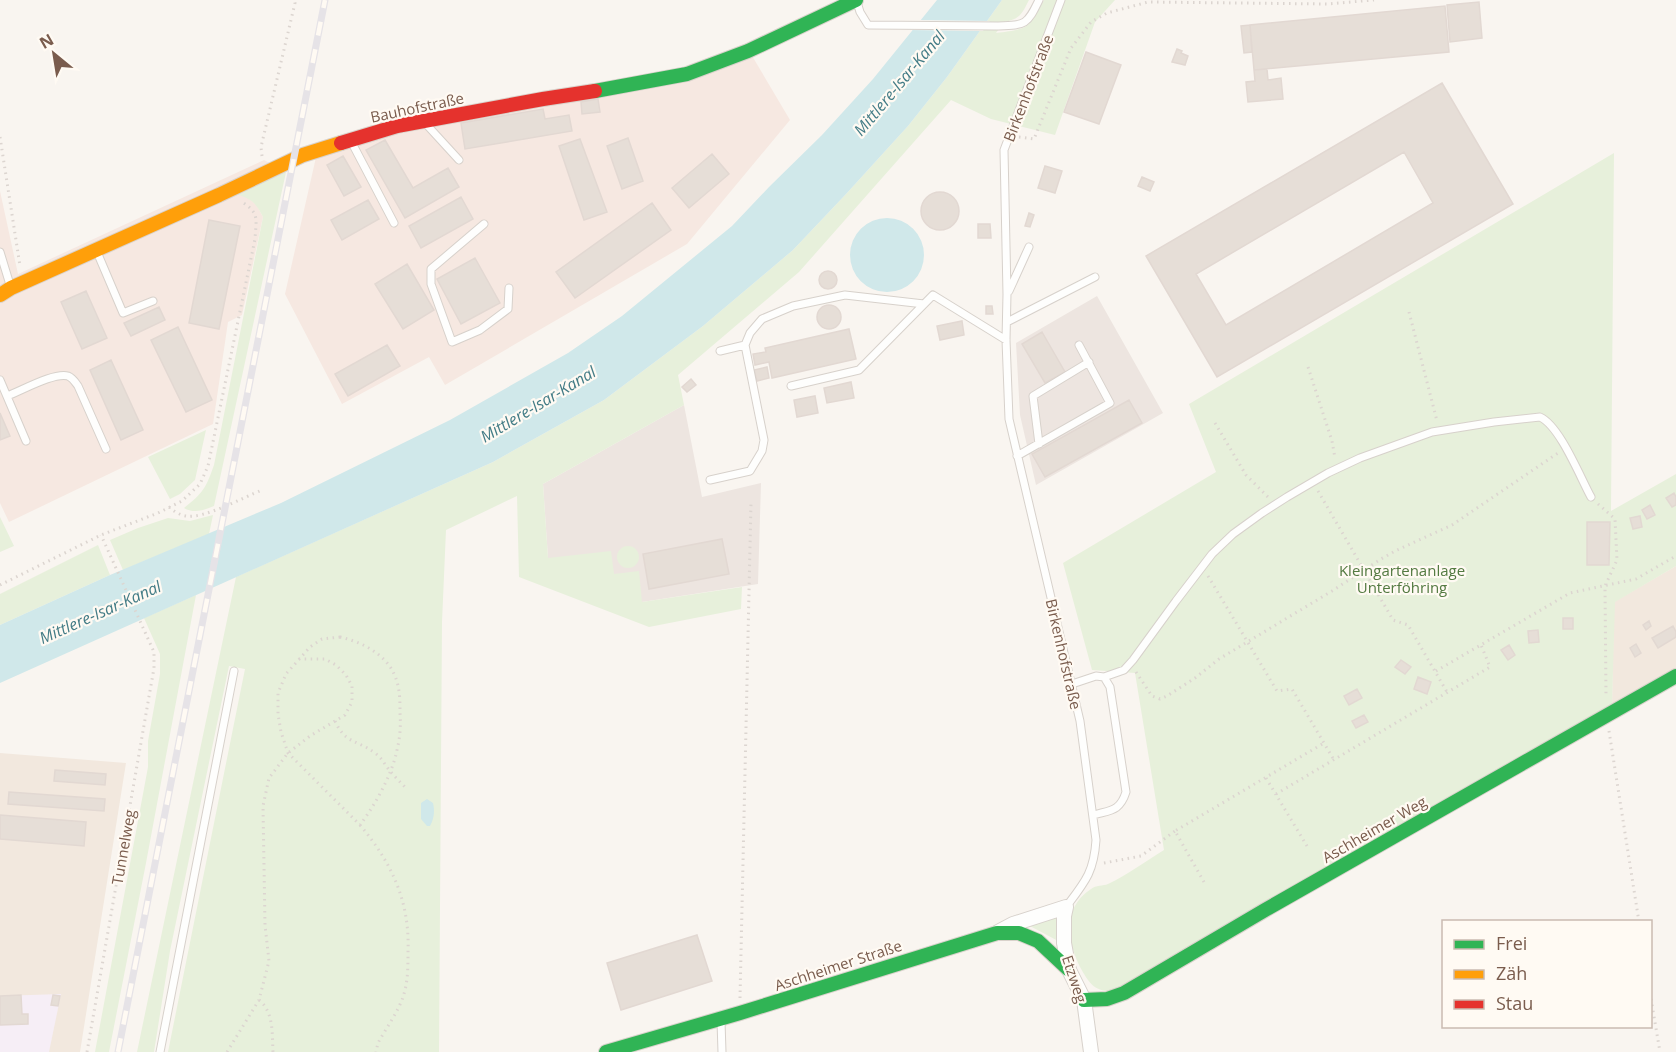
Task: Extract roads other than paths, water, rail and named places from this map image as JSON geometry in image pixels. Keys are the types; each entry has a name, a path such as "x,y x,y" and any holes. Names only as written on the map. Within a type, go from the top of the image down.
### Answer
{"street":[{"name":"Bauhofstraße","path":"11,289 303,155 397,126 687,74 748,51 856,0"},
{"name":"Aschheimer Weg","path":"1084,1000 1107,999 1124,993 1275,904 1676,676"},
{"name":"Etzweg","path":"1066,907 1064,943 1069,970 1084,1000 1091,1052"},
{"path":"997,933 1013,924 1066,907"},
{"name":"Aschheimer Straße","path":"606,1052 997,933 1019,933 1038,941 1069,970"}],"lane":[{"path":"856,0 868,25 998,26 1019,25 1027,22 1039,0"},
{"name":"Birkenhofstraße","path":"1061,0 1004,150 1009,419 1080,720 1094,815 1096,840 1092,866 1087,879 1066,907"},
{"path":"424,121 459,160"},
{"path":"351,140 393,223"},
{"path":"484,224 431,269 431,284 452,342 480,330 508,309 509,288"},
{"path":"1007,294 1029,247"},
{"path":"96,250 123,313 153,301"},
{"path":"0,252 11,289"},
{"path":"1007,322 1095,277"},
{"path":"710,480 750,471 762,451 764,440 745,345 750,333 762,319 793,306 845,295 924,304"},
{"path":"791,386 859,370 933,295 1006,340"},
{"path":"720,351 745,345"},
{"path":"1017,456 1110,403 1079,345"},
{"path":"1039,444 1033,396 1089,362"},
{"path":"7,396 55,376 69,376 78,386 106,449"},
{"path":"0,380 26,441"},
{"path":"1072,684 1096,676 1104,677 1124,669 1212,554 1233,534 1277,503 1336,469 1395,444 1439,431 1540,417 1552,426 1591,497"},
{"path":"160,1052 234,670"},
{"path":"1094,815 1116,809 1123,801 1126,792 1110,687 1104,677"},
{"path":"720,1019 722,1052"}],"water":[{"name":"Mittlere-Isar-Kanal","path":"937,0 1002,0 947,77 908,126 793,250 703,326 604,400 493,462 0,683 0,625 110,575 281,503 450,420 568,353 622,316 732,226 822,135 873,79"},
{"path":"880,218 894,218 908,224 918,234 924,248 924,262 918,276 908,286 894,292 880,292 866,286 856,276 850,262 850,248 856,234 866,224"},
{"path":"427,799 434,806 430,826 427,826 421,819 421,803"}],"railway":[{"path":"118,1052 325,0"}],"park label":[{"name":"Kleingartenanlage Unterföhring","path":"1402,578"}]}
